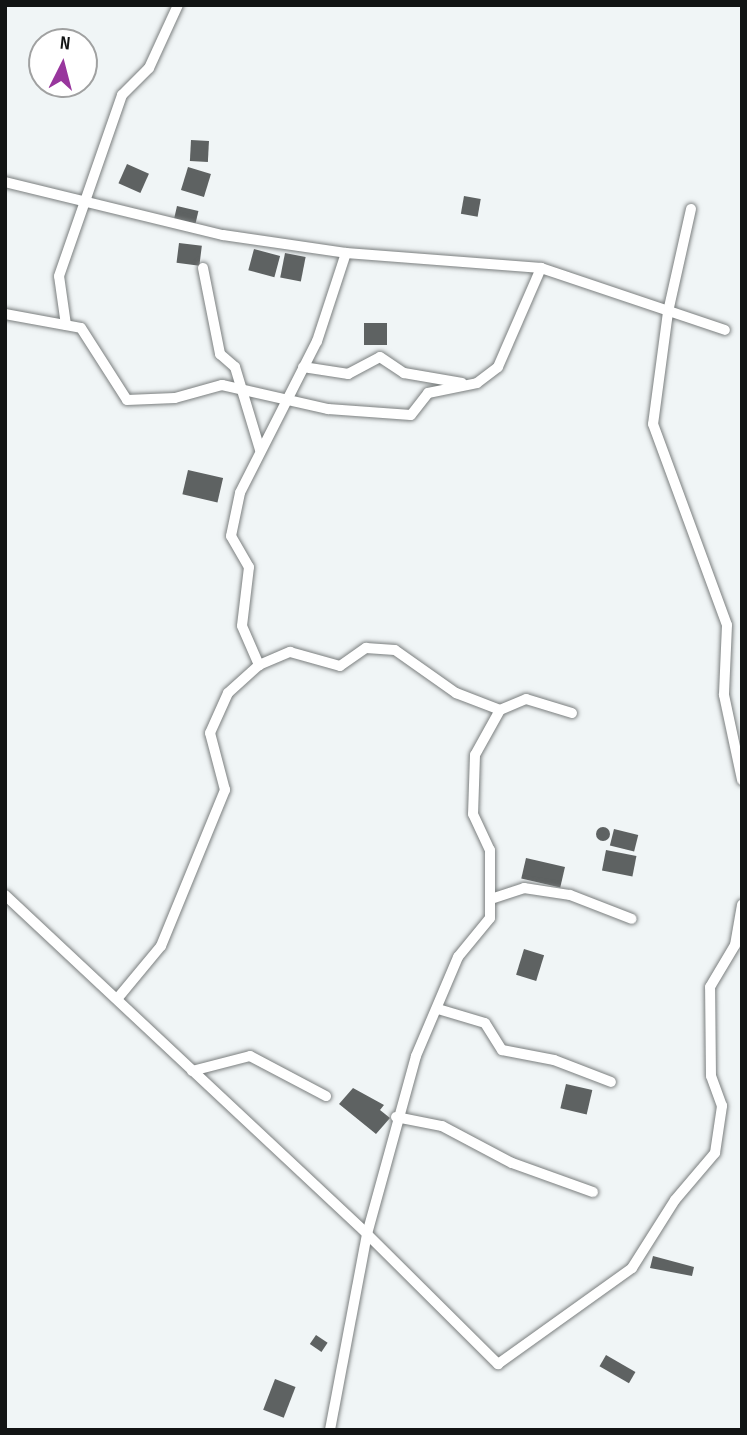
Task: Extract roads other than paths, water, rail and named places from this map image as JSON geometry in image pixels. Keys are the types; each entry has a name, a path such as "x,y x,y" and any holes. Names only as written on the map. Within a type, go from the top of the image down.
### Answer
{"street":[{"path":"66,325 60,275 88,205 122,95 149,68 178,5"},
{"path":"5,182 88,205 223,235 346,253 541,268 725,330"},
{"path":"691,209 668,312 653,424 727,625 730,720 742,780"},
{"path":"259,665 242,626 249,567 231,536 240,493 303,367 346,253"},
{"path":"203,268 220,354 235,367 260,450"},
{"path":"5,314 81,328 127,400 175,398 222,385 286,399 411,415 428,393 468,384 498,368 541,268"},
{"path":"303,367 348,374 380,357 404,373 468,384"},
{"path":"117,999 161,946 225,790 210,733 228,693 259,665 290,652 340,666 366,648 395,650 456,692 500,710"},
{"path":"330,1430 367,1234 396,1117 458,957 490,918 494,898 490,850 473,814 475,755 500,710 526,699 572,713"},
{"path":"730,720 742,718"},
{"path":"494,898 536,890 632,919"},
{"path":"5,895 367,1234 498,1364 632,1268 675,1200 715,1153 722,1106 711,1076 710,987 735,945 742,905"},
{"path":"438,1009 485,1023 502,1050 554,1060 611,1082"},
{"path":"192,1071 250,1056 326,1096"},
{"path":"396,1117 442,1126 512,1163 593,1192"}]}
